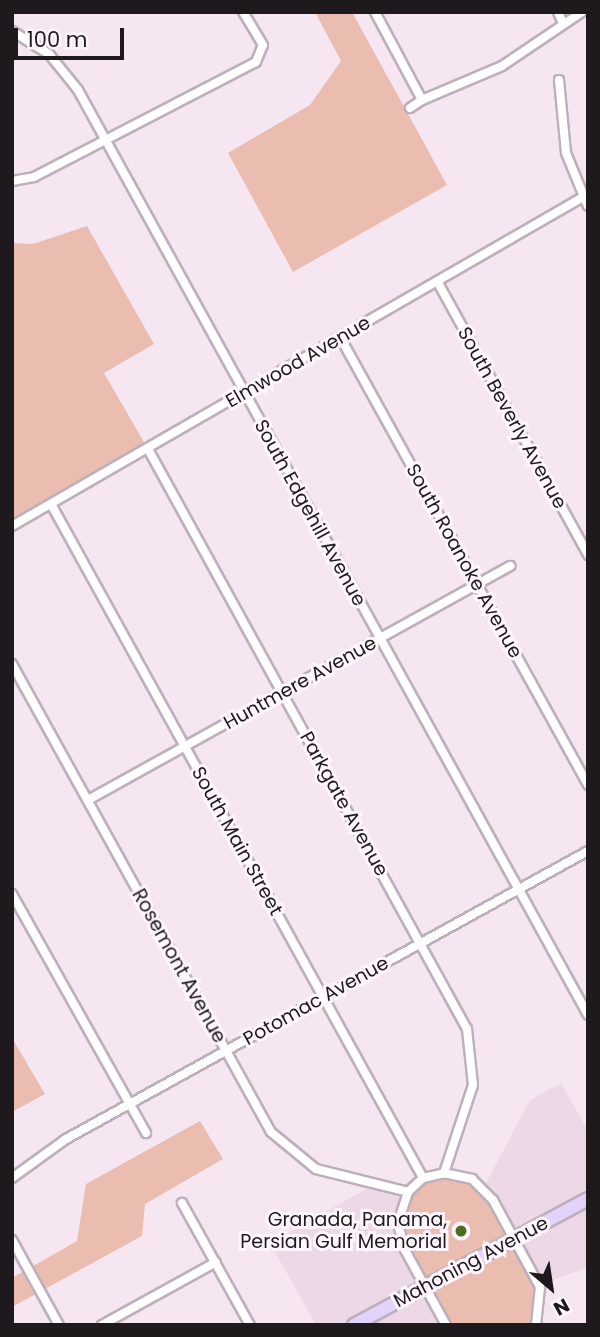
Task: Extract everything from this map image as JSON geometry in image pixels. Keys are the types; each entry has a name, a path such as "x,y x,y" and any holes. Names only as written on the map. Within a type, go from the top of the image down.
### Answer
{"main road":[{"name":"Mahoning Avenue","path":"354,1325 588,1199"}],"street":[{"path":"12,181 105,141 261,58 263,45 243,12"},
{"path":"375,12 422,100"},
{"path":"558,12 563,23"},
{"path":"410,108 422,100 502,65 582,12"},
{"name":"South Edgehill Avenue","path":"12,31 66,72 588,1015"},
{"path":"559,80 566,153 588,206"},
{"name":"Elmwood Avenue","path":"12,526 583,197"},
{"name":"South Beverly Avenue","path":"437,281 588,555"},
{"name":"South Roanoke Avenue","path":"340,337 588,785"},
{"name":"Parkgate Avenue","path":"148,449 467,1029 474,1055 473,1085 444,1173"},
{"name":"South Main Street","path":"51,504 423,1178"},
{"name":"Huntmere Avenue","path":"88,800 512,566"},
{"name":"Rosemont Avenue","path":"12,664 271,1132 291,1154 325,1172 408,1192"},
{"name":"Potomac Avenue","path":"12,1178 42,1153 588,851"},
{"path":"12,894 146,1133"},
{"path":"446,1325 399,1233 408,1192 423,1178 444,1173 484,1187 515,1239 541,1293 536,1325"},
{"path":"183,1203 250,1325"},
{"path":"12,1240 59,1325"},
{"path":"102,1325 215,1262"}],"shaded area":[{"path":"315,12 352,12 447,185 293,272 228,153 310,105 341,61"},
{"path":"87,226 154,344 104,373 148,449 12,526 12,243 33,244"},
{"path":"12,1038 45,1094 12,1112"},
{"path":"561,1083 588,1131 588,1267 539,1285 484,1187 530,1100"},
{"path":"200,1121 223,1159 145,1204 142,1236 12,1307 12,1278 77,1241 86,1184"},
{"path":"444,1173 484,1187 538,1281 536,1325 446,1325 405,1250 399,1216 419,1182"},
{"path":"379,1182 408,1192 446,1325 316,1325 270,1243"}],"place":[{"name":"Granada, Panama, Persian Gulf Memorial","path":"461,1231"}]}
